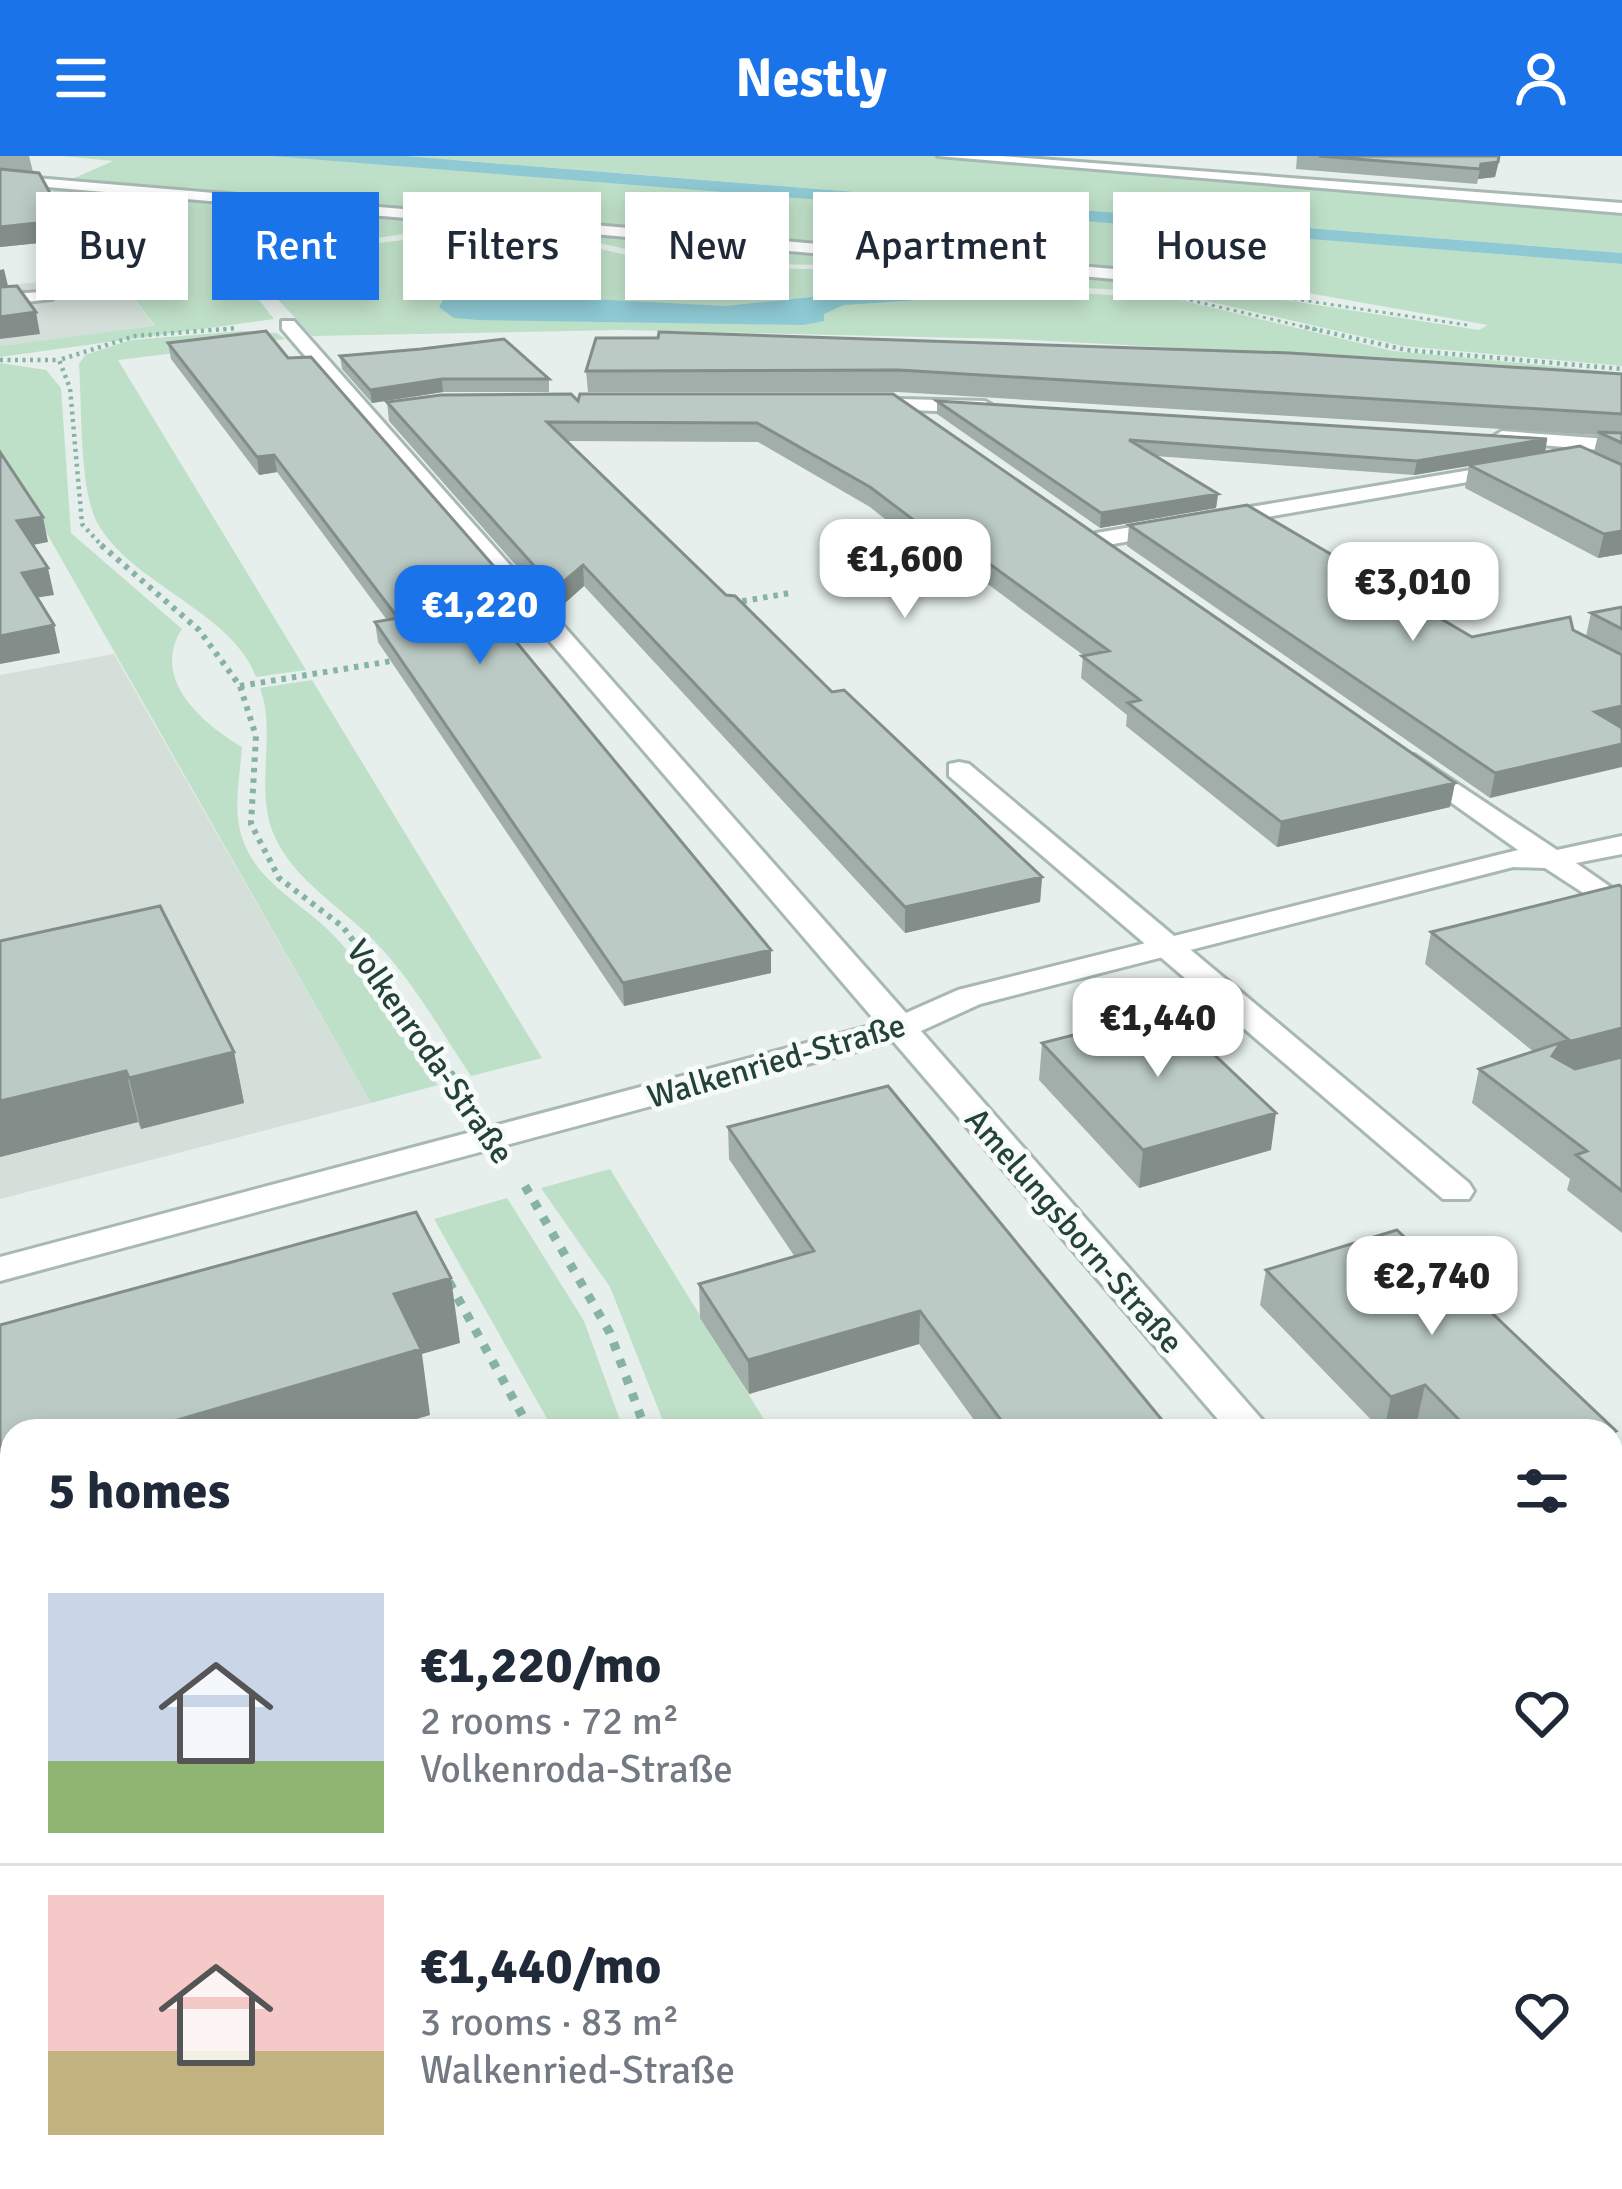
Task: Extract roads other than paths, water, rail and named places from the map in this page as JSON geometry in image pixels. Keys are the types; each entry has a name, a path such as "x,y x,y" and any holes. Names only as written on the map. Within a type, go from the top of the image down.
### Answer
{"street":[{"path":"945,156 1622,208"},
{"path":"0,179 1113,274"},
{"path":"0,300 36,296"},
{"path":"288,325 376,412 898,1029"},
{"path":"826,402 1015,409"},
{"path":"898,402 934,427"},
{"path":"1486,436 1622,446"},
{"path":"1134,566 1087,533 1561,464 1533,439"},
{"path":"1399,753 1622,909"},
{"path":"959,770 1456,1191"},
{"name":"Walkenried-Straße","path":"0,1269 898,1029 969,998 1162,946 1513,857 1551,860 1622,845"},
{"name":"Amelungsborn-Straße","path":"898,1029 1240,1419"}],"water":[{"path":"272,156 404,156 856,192 813,192 813,199 789,197 789,192 722,192"},
{"path":"1089,211 1113,212 1113,223 1089,221"},
{"path":"1310,228 1622,253 1622,264 1310,239"},
{"path":"813,297 917,300 844,305 824,314 824,321 803,325 478,320 454,318 439,307 443,300 601,300 725,306"}]}
